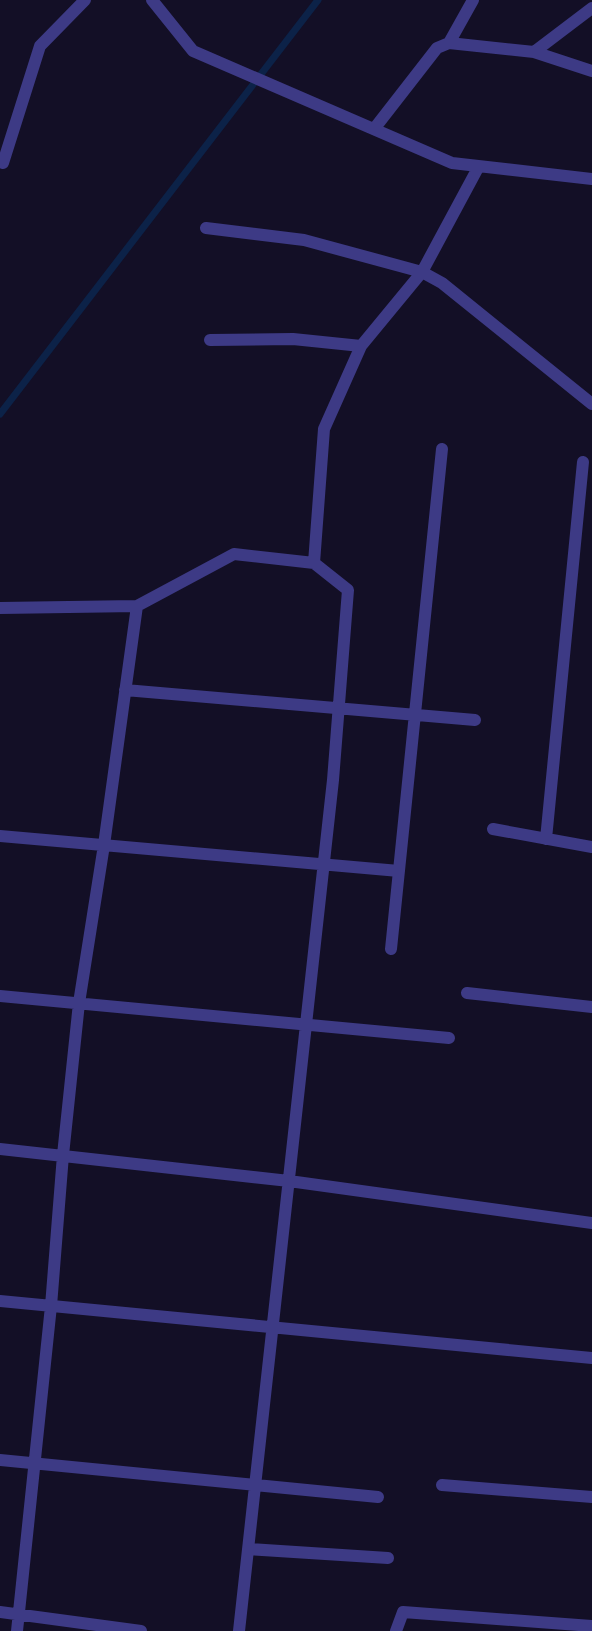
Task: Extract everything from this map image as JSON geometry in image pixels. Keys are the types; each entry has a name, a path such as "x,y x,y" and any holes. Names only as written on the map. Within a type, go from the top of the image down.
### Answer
{"street":[{"path":"3,163 40,46 85,0"},
{"path":"152,0 193,51 452,162 592,179"},
{"path":"449,42 473,0"},
{"path":"534,52 592,8"},
{"path":"374,130 437,48 449,42 534,52 592,71"},
{"path":"314,563 324,429 361,346 422,272 479,166"},
{"path":"206,228 304,240 422,272 442,283 592,404"},
{"path":"210,340 293,339 361,346"},
{"path":"391,949 442,449"},
{"path":"546,839 583,462"},
{"path":"0,608 137,606 234,554 314,563 348,590 324,863 239,1631"},
{"path":"17,1631 52,1306 63,1155 79,1004 104,845 137,606"},
{"path":"125,690 475,720"},
{"path":"493,829 592,847"},
{"path":"0,836 399,871"},
{"path":"467,993 592,1007"},
{"path":"0,996 449,1038"},
{"path":"0,1149 289,1182 592,1223"},
{"path":"0,1301 273,1329 592,1358"},
{"path":"0,1460 378,1497"},
{"path":"442,1485 592,1496"},
{"path":"248,1549 388,1558"},
{"path":"0,1612 141,1631"},
{"path":"396,1631 402,1612 592,1626"}],"waterway":[{"path":"0,414 318,0"}]}
